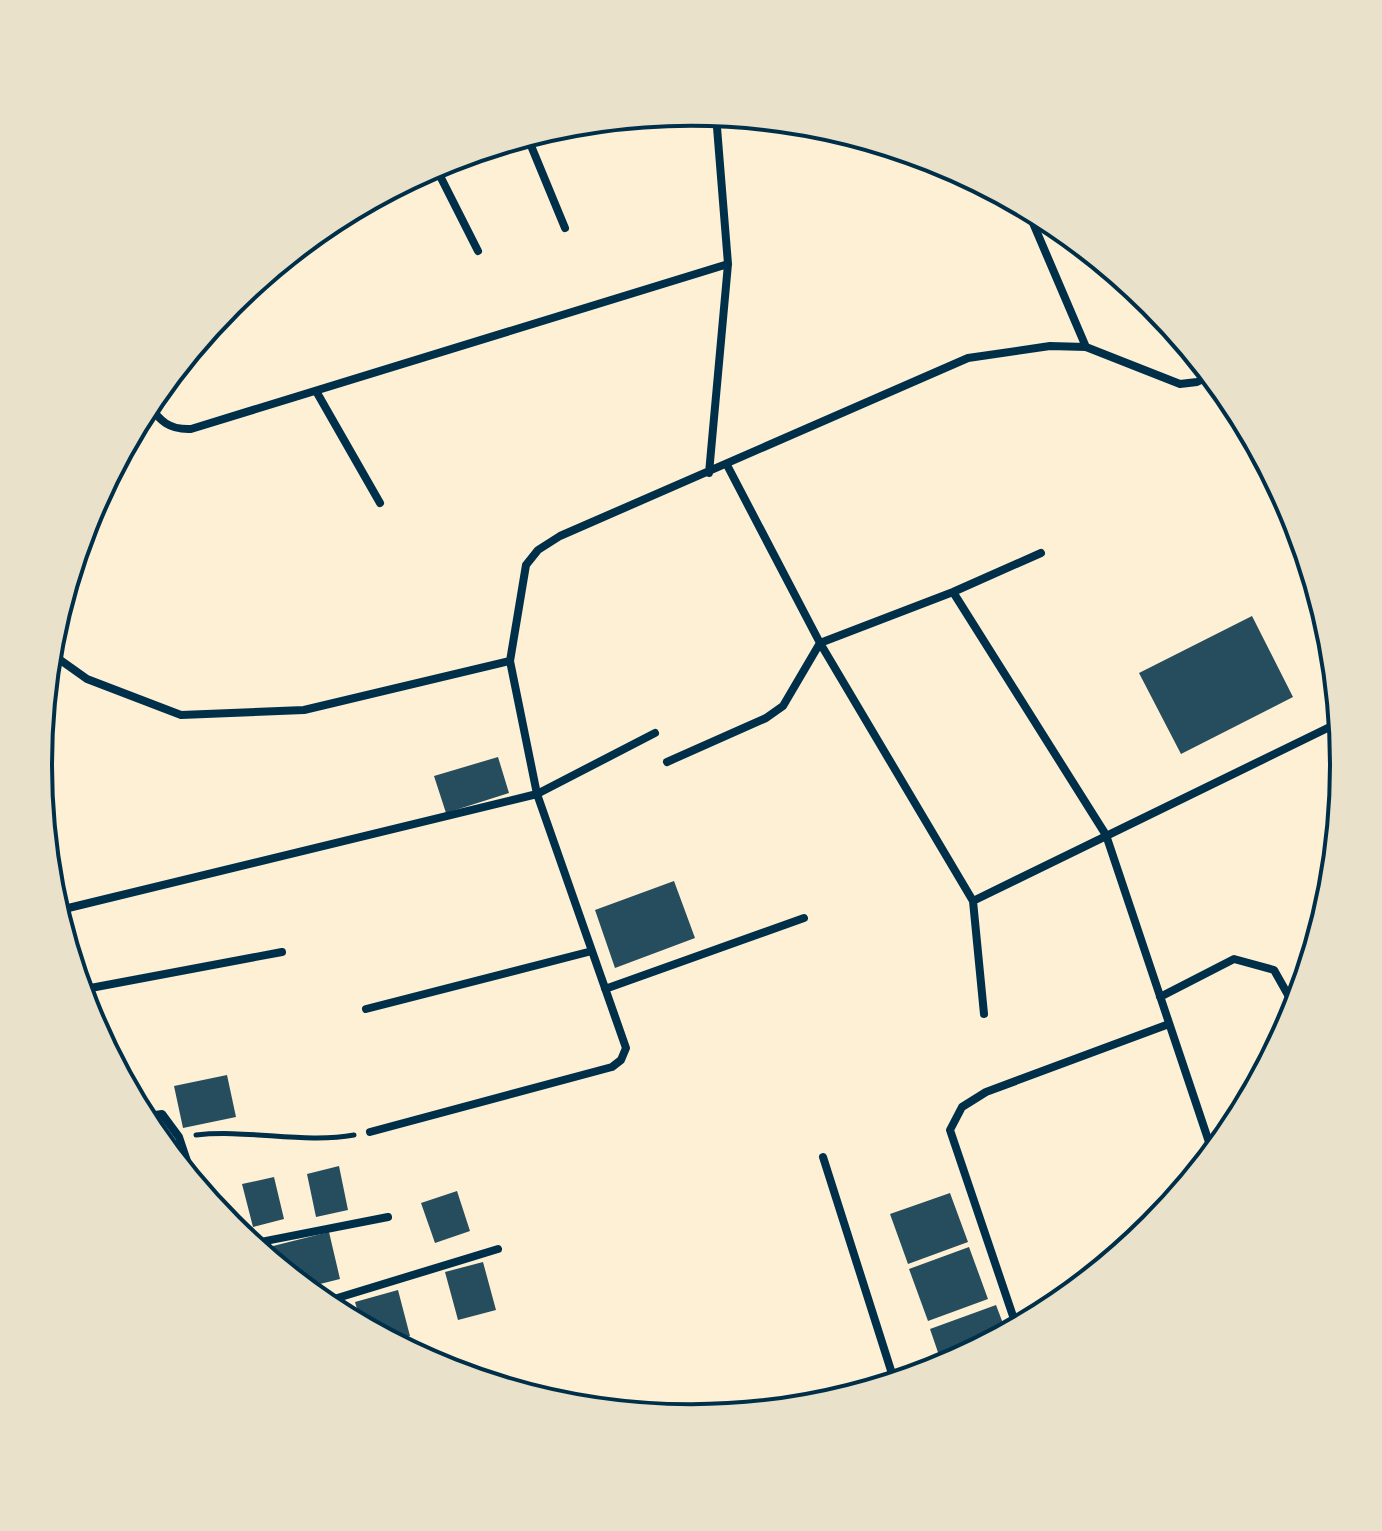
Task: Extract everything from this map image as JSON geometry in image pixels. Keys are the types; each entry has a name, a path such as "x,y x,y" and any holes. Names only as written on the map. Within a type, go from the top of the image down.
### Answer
{"street":[{"path":"709,473 728,264 717,127"},
{"path":"531,147 565,228"},
{"path":"441,177 478,251"},
{"path":"1035,227 1086,347"},
{"path":"156,416 176,430 191,429 728,264"},
{"path":"370,1132 612,1067 621,1060 626,1048 537,794 510,661 526,565 538,550 560,536 968,358 1050,346 1086,347 1180,384 1200,380"},
{"path":"316,391 380,503"},
{"path":"727,465 820,643 973,901 984,1014"},
{"path":"667,762 766,718 783,706 820,643 953,592 1041,553"},
{"path":"953,592 1106,835 1208,1140"},
{"path":"61,660 87,679 181,715 304,710 510,661"},
{"path":"973,901 1329,727"},
{"path":"68,908 537,794 655,733"},
{"path":"605,989 804,918"},
{"path":"366,1009 592,951"},
{"path":"92,988 282,952"},
{"path":"1160,997 1234,959 1274,970 1287,994"},
{"path":"1013,1317 950,1130 962,1107 986,1092 1169,1024"},
{"path":"156,1115 162,1114 179,1137 185,1155"},
{"path":"823,1157 892,1372"},
{"path":"265,1241 388,1217"},
{"path":"338,1298 498,1249"}],"path":[{"path":"179,1137 221,1132 347,1136 370,1132"}],"building":[{"path":"1252,616 1293,697 1181,754 1139,673"},
{"path":"498,757 509,793 446,813 434,776"},
{"path":"674,881 695,938 615,968 595,910"},
{"path":"227,1075 236,1117 183,1128 174,1086"},
{"path":"339,1166 348,1210 316,1217 307,1174"},
{"path":"274,1177 284,1219 253,1227 242,1184"},
{"path":"457,1191 470,1231 435,1243 421,1203"},
{"path":"950,1193 968,1242 908,1264 890,1214"},
{"path":"329,1232 340,1279 319,1284 271,1247"},
{"path":"969,1247 988,1299 928,1321 909,1269"},
{"path":"483,1262 496,1310 458,1320 445,1272"},
{"path":"398,1290 410,1336 405,1337 371,1319 357,1311 355,1302"},
{"path":"996,1305 1003,1323 939,1355 930,1329"}]}
